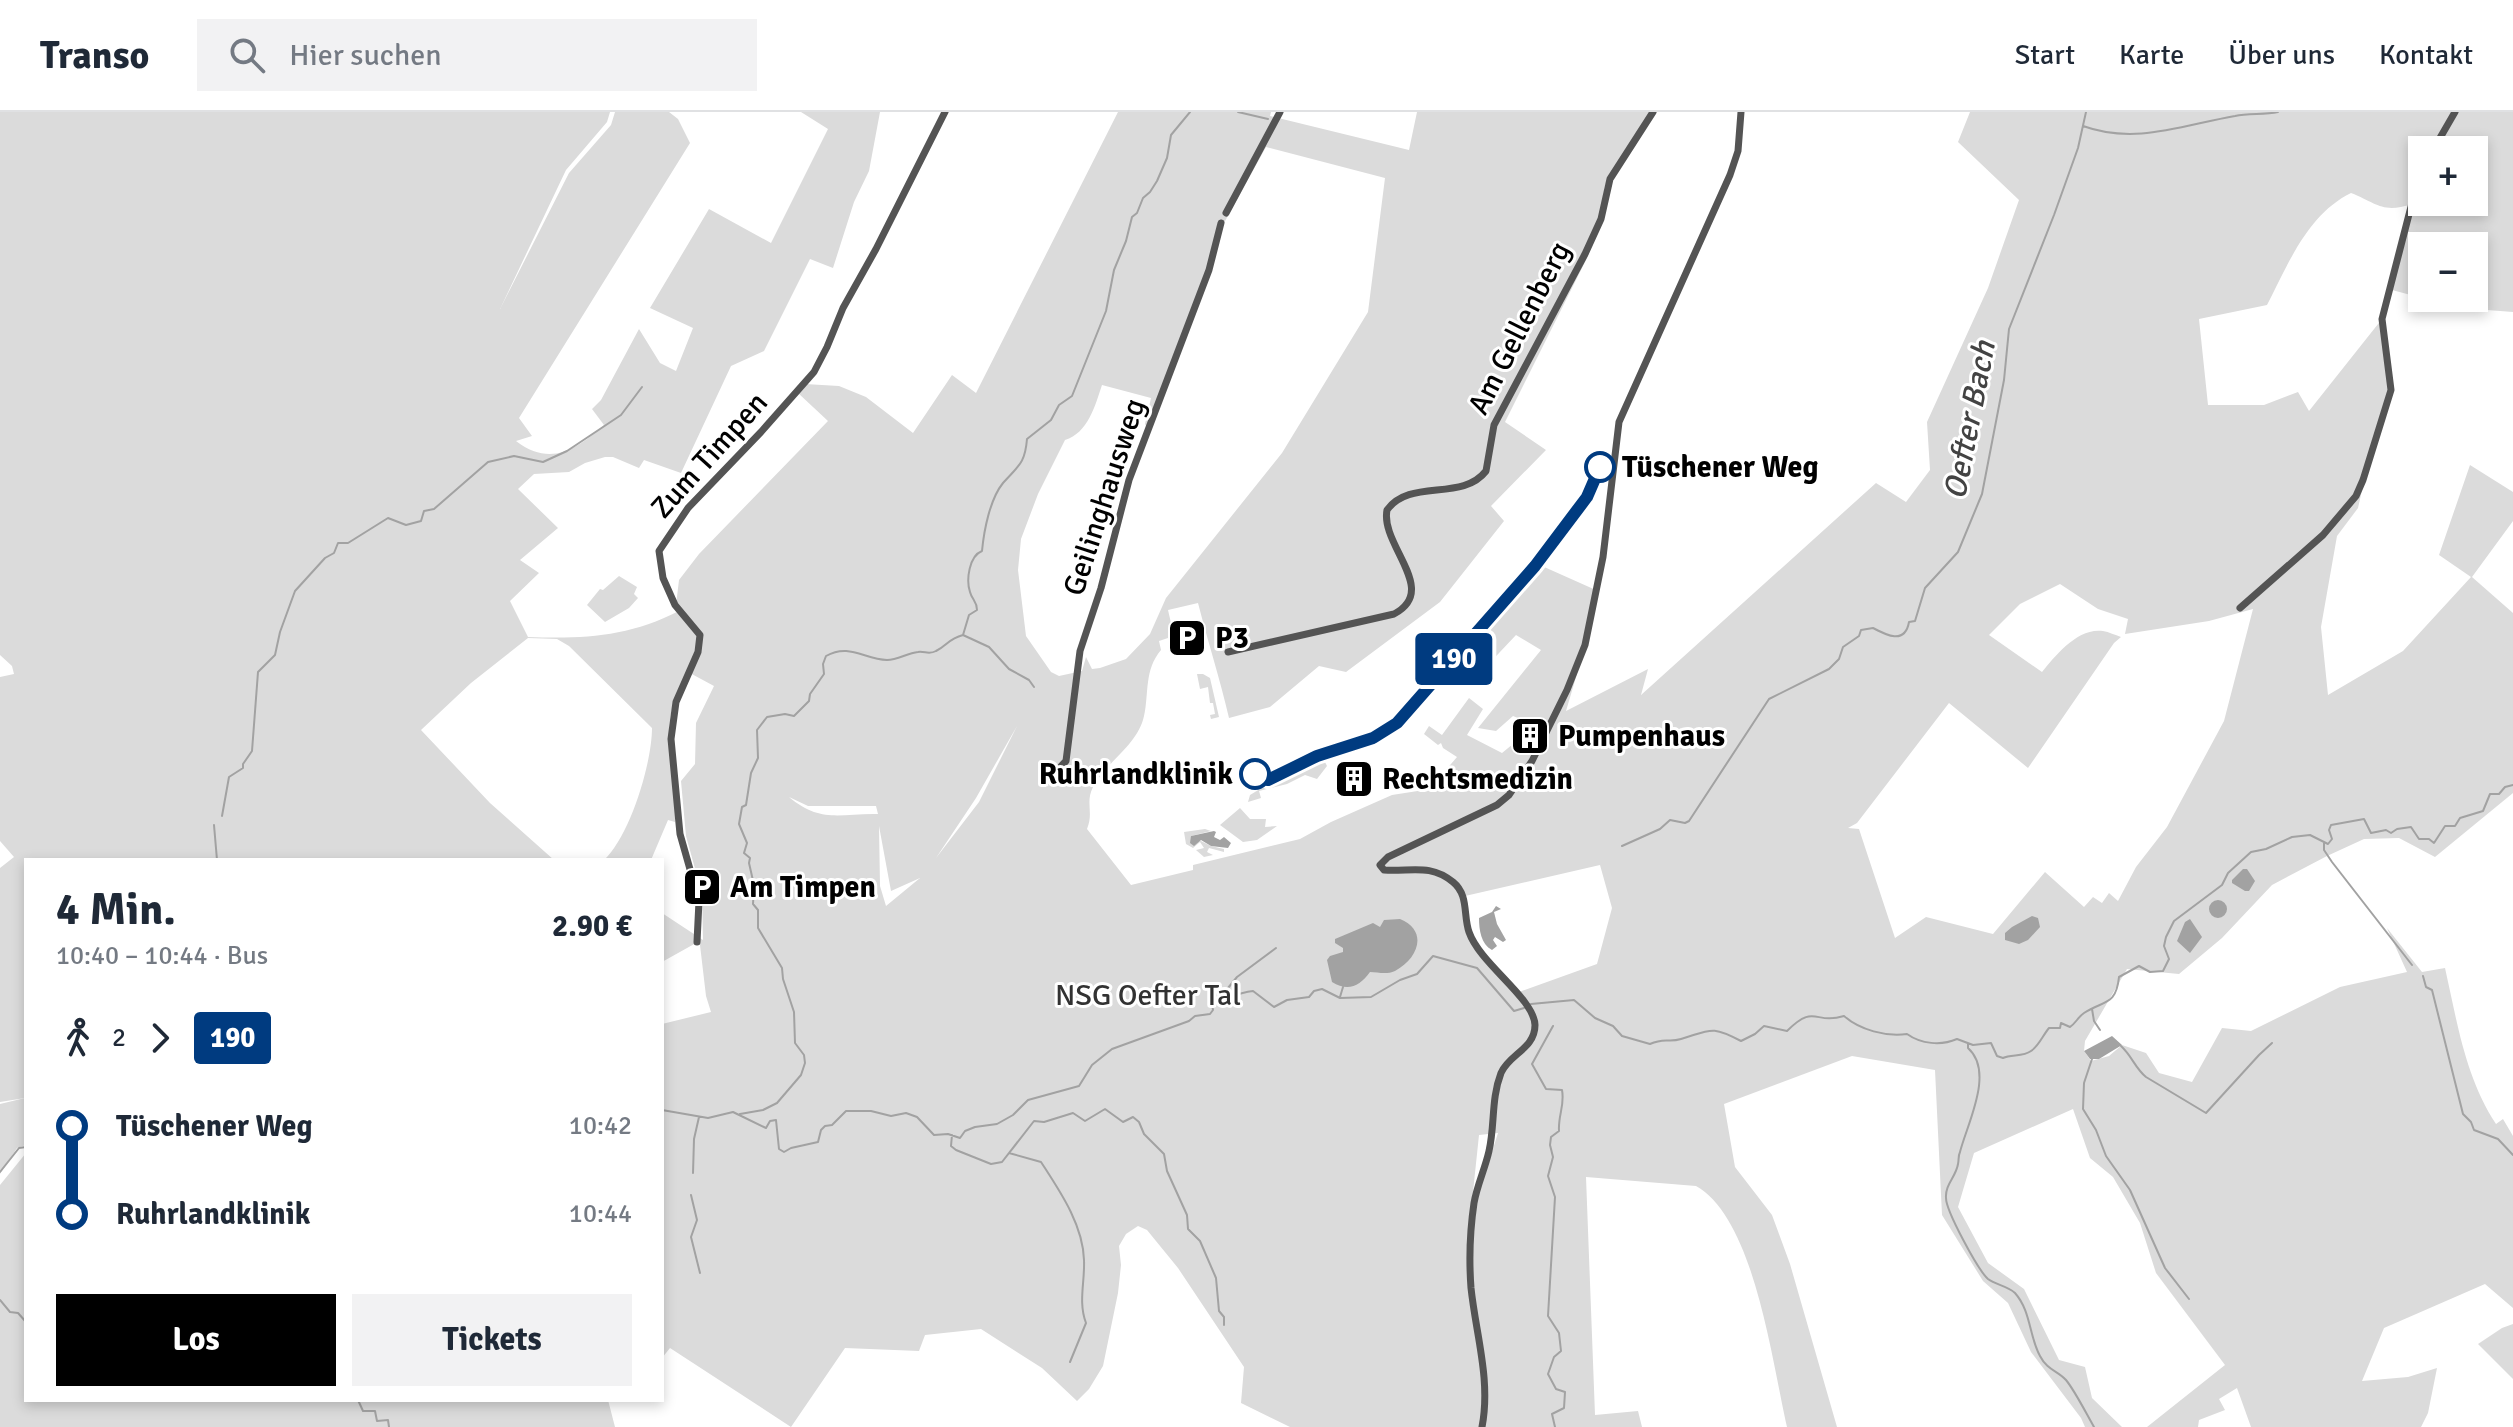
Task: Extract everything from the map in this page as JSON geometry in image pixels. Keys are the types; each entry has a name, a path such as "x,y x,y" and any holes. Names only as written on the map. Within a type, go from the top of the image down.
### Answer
{"street":[{"name":"Zum Timpen","path":"697,942 699,901 680,834 671,739 676,702 698,652 700,635 675,605 663,578 659,551 688,508 814,372 843,308 945,112"},
{"path":"1226,213 1280,112"},
{"name":"Am Gellenberg","path":"1228,652 1394,614 1407,606 1412,587 1387,528 1387,510 1396,500 1410,495 1468,485 1486,471 1494,425 1599,223 1610,179 1653,112"},
{"path":"1482,1427 1486,1391 1471,1286 1473,1209 1489,1151 1496,1088 1503,1069 1528,1046 1533,1037 1533,1015 1477,949 1467,926 1459,887 1433,870 1384,870 1381,863 1497,805 1521,779 1550,727 1585,645 1603,557 1619,422 1730,175 1738,151 1741,112"},
{"path":"2441,136 2455,112"},
{"path":"2240,608 2323,535 2356,496 2363,480 2391,390 2382,319 2409,216"},
{"name":"Geilinghausweg","path":"1045,783 1066,761 1080,651 1105,574 1129,480 1209,270 1221,223"}],"green space":[{"name":"NSG Oefter Tal","path":"0,112 610,112 607,122 566,170 500,309 569,173 611,125 615,112 669,112 678,119 690,143 519,418 532,436 516,441 528,449 551,454 573,448 604,425 592,409 601,400 639,329 660,363 676,371 693,328 650,308 709,209 771,243 828,129 801,112 880,112 869,171 854,202 833,268 810,259 764,351 731,366 681,473 644,460 639,468 613,457 605,457 569,472 534,474 518,489 558,528 520,560 539,573 510,601 528,637 548,638 587,637 624,631 679,611 676,605 679,580 699,554 828,421 798,393 805,384 839,386 866,397 913,433 952,375 976,393 1118,112 1271,112 1270,116 1409,150 1417,112 1652,112 1605,185 1600,217 1603,217 1587,258 1505,422 1546,450 1491,506 1504,521 1440,602 1346,672 1319,666 1270,707 1229,718 1198,603 1168,610 1174,636 1159,641 1161,650 1149,674 1141,726 1129,745 1099,778 1090,798 1087,829 1131,885 1193,870 1193,865 1300,839 1392,795 1424,790 1440,781 1439,778 1457,757 1424,734 1429,726 1442,735 1469,698 1483,709 1467,735 1502,753 1513,744 1539,753 1549,731 1513,716 1496,731 1478,728 1541,650 1516,635 1467,687 1450,672 1542,566 1598,591 1566,711 1648,669 1641,695 1876,483 1906,502 1930,470 1927,422 1988,288 2019,200 1958,142 1970,112 2513,112 2513,312 2488,310 2488,232 2408,232 2408,294 2392,290 2409,216 2488,216 2488,136 2408,136 2408,205 2386,208 2351,193 2336,202 2311,227 2291,257 2267,305 2199,319 2208,405 2264,405 2298,392 2309,411 2382,319 2391,389 2369,459 2358,508 2337,536 2321,627 2328,695 2403,651 2471,577 2439,555 2470,465 2513,492 2513,521 2472,577 2513,613 2513,793 2435,857 2399,838 2364,839 2272,885 2222,938 2179,974 2127,969 2085,1041 2084,1051 2091,1061 2109,1056 2122,1045 2146,1053 2159,1073 2192,1082 2222,1028 2251,1031 2340,987 2407,972 2387,928 2422,972 2445,968 2469,1068 2496,1124 2503,1119 2513,1136 2513,1308 2485,1284 2384,1328 2362,1381 2408,1377 2437,1368 2428,1413 2421,1427 2251,1427 2237,1388 2219,1399 2225,1410 2199,1420 2198,1427 2147,1427 2225,1365 2156,1273 2140,1223 2113,1177 2090,1158 2073,1109 1974,1153 1958,1207 1988,1263 2024,1289 2059,1360 2085,1367 2092,1398 2122,1427 2085,1427 2031,1352 2008,1303 1983,1281 1942,1215 1935,1070 1852,1056 1724,1104 1735,1167 1772,1215 1790,1264 1837,1427 1787,1427 1767,1331 1747,1260 1733,1229 1716,1203 1696,1186 1586,1177 1595,1415 1638,1411 1642,1427 1483,1427 1488,1391 1473,1287 1472,1246 1477,1199 1498,1133 1479,1135 1470,1229 1471,1303 1483,1391 1480,1427 1290,1427 1241,1403 1244,1367 1178,1268 1147,1230 1138,1226 1126,1234 1119,1246 1121,1265 1118,1293 1103,1366 1089,1389 1077,1401 1042,1368 981,1329 925,1335 919,1351 845,1348 791,1427 670,1348 664,1356 664,1024 711,1012 700,945 696,943 664,961 664,914 703,940 702,894 686,836 681,781 695,764 696,723 714,686 688,672 675,701 670,734 675,822 668,820 652,858 606,858 614,849 638,798 652,728 569,646 557,639 528,638 471,683 421,730 490,803 552,858 24,858 24,1098 0,1102 0,868 14,857 0,841 0,677 14,674 12,666 0,655","holes":["1266,147 1385,178 1368,312 1282,453 1166,598 1150,634 1126,659 1092,669 1086,657 1082,671 1059,676 1051,672 1026,636 1018,570 1021,539 1038,494 1065,440 1085,425 1102,385 1151,398 1145,424 1149,432 1207,281 1219,232","2060,584 2098,609 2128,619 2125,634 2209,621 2253,609 2224,721 2167,827 2136,867 2118,901 2109,893 2102,903 2093,897 2084,907 2045,872 1993,934 1926,917 1895,938 1859,829 1848,828 1857,823 1949,703 2028,768 2121,637 2103,631 2085,633 2068,644 2042,672 1989,635 2020,604","1017,726 979,802 936,858 976,798","789,797 808,806 876,806 878,814 821,814","879,826 891,891 920,878 886,906 880,886","1600,865 1612,908 1597,964 1516,993 1479,953 1470,929 1465,896"]},
{"path":"619,576 637,587 634,594 638,598 629,608 605,622 587,605 600,589 603,590"},
{"path":"1197,674 1210,678 1219,717 1211,719 1210,715 1215,714 1213,703 1210,703 1208,687 1200,689"},
{"path":"1323,758 1327,766 1317,779 1305,775 1287,784 1259,791 1261,798 1248,802 1250,795 1288,772"},
{"path":"1240,808 1250,819 1266,819 1265,827 1277,826 1257,840 1243,842 1220,825"},
{"path":"1211,831 1191,836 1224,849 1224,852 1209,848 1207,852 1213,855 1204,857 1196,850 1204,848 1200,842 1193,848 1186,844 1184,832"},
{"path":"24,1098 24,1146 17,1148 0,1174 0,1104"},
{"path":"24,1155 24,1402 609,1402 615,1427 0,1427 0,1185"},
{"path":"2513,1324 2513,1379 2478,1344"}],"shaded area":[{"path":"1214,831 1214,837 1220,840 1224,837 1231,843 1228,848 1211,846 1201,840 1194,846 1190,843 1191,836"},
{"path":"2243,869 2247,869 2255,881 2249,891 2232,883"},
{"path":"2218,900 2227,909 2218,918 2209,909"},
{"path":"1496,906 1501,909 1494,912 1497,924 1506,940 1503,942 1495,937 1493,940 1497,946 1492,950 1483,940 1479,918 1492,912"},
{"path":"2032,916 2038,918 2040,927 2028,940 2019,944 2005,940 2005,933"},
{"path":"1400,919 1415,930 1417,938 1410,960 1395,971 1370,972 1353,986 1343,987 1332,982 1327,960 1343,952 1335,939 1373,923 1380,927 1384,920"},
{"path":"2190,919 2202,937 2190,953 2177,941 2185,922"},
{"path":"2112,1036 2122,1045 2099,1059 2090,1059 2084,1051"}],"waterway":[{"path":"740,1114 763,1110 777,1103 801,1075 805,1063 804,1055 795,1043 794,1012 782,968 758,928 750,858 744,853 747,843 739,824 742,807 746,805 751,773 758,758 757,730 767,717 794,716 809,701 810,694 824,674 826,656 834,652 849,651 891,660 914,653 934,652 963,635 969,615 977,610 969,587 969,575 974,558 982,551 991,506 1003,483 1022,459 1027,439 1051,420 1059,405 1072,396 1106,311 1114,270 1132,217 1157,181 1167,158 1171,135 1190,112"},
{"path":"1238,112 1268,119"},
{"name":"Oefter Bach","path":"1622,846 1660,829 1670,820 1689,821 1769,699 1829,669 1839,659 1843,647 1859,636 1861,630 1873,628 1899,636 1904,634 1909,622 1915,621 1925,588 1958,552 1982,494 2004,380 2009,329 2078,148 2086,112"},
{"path":"2083,126 2121,134 2140,134 2240,115 2278,112"},
{"path":"222,816 229,777 243,768 252,751 258,672 275,655 295,591 325,558 334,553 338,543 348,543 388,518 406,525 421,521 424,511 434,509 488,462 514,456 543,462 567,451 621,415 642,387"},
{"path":"963,635 989,647 1009,669 1029,680 1034,687"},
{"name":"Oefter Bach","path":"1531,1004 1574,1000 1595,1018 1613,1026 1622,1036 1650,1044 1705,1031 1717,1031 1741,1041 1764,1026 1787,1031 1809,1016 1844,1016 1865,1029 1882,1033 1907,1034 1931,1043 1957,1039 1973,1045 1991,1043 1997,1056 2003,1058 2024,1054 2036,1046 2049,1028 2060,1028 2061,1023 2070,1027 2084,1013 2112,998 2119,977 2139,966 2150,972 2163,971 2169,959 2164,946 2174,921 2222,885 2228,873 2251,852 2292,837 2310,835 2328,844 2332,839 2331,825 2364,819 2371,833 2386,830 2391,833 2411,827 2419,839 2429,839 2434,843 2445,826 2455,826 2460,818 2483,811 2490,794 2499,794 2505,787 2513,785"},
{"path":"214,825 217,858"},
{"path":"2324,843 2324,850 2332,862 2412,965"},
{"path":"1225,999 1228,988 1237,977 1276,948"},
{"name":"Oefter Bach","path":"664,1110 708,1118 733,1112 766,1128 770,1121 776,1120 779,1149 784,1152 818,1142 821,1130 832,1125 846,1111 871,1111 891,1116 906,1113 917,1117 934,1135 948,1134 960,1138 965,1131 975,1127 997,1124 1013,1115 1028,1100 1079,1086 1092,1065 1112,1049 1189,1021 1195,1016 1210,1014 1212,1004 1242,993 1253,991 1274,1007 1287,1000 1309,997 1314,991 1322,989 1340,998 1371,997 1417,974 1433,956 1477,968 1514,1011 1524,1008"},
{"path":"2423,976 2426,987 2432,990 2463,1114 2474,1130 2498,1139 2513,1155"},
{"path":"1340,997 1343,987"},
{"path":"2092,1009 2094,1021 2100,1030"},
{"path":"1553,1026 1532,1064 1546,1089 1562,1090 1563,1095 1559,1131 1551,1137 1553,1157 1548,1176 1555,1197 1548,1316 1559,1333 1561,1351 1554,1357 1548,1374 1556,1389 1565,1392 1564,1408 1552,1414 1555,1427"},
{"path":"2121,1046 2146,1077 2206,1113 2272,1043"},
{"path":"1968,1044 1976,1058 1979,1084 1957,1169 1947,1189 1947,1205 1983,1273 1991,1281 2015,1293 2020,1300 2040,1356 2066,1380 2094,1427"},
{"path":"2092,1059 2084,1083 2083,1109 2096,1130 2106,1156 2130,1190 2165,1268 2189,1299"},
{"path":"952,1135 951,1146 956,1150 991,1164 1002,1162 1034,1121 1044,1122 1073,1113 1085,1121 1105,1109 1123,1122 1133,1117 1144,1134 1164,1154 1167,1171 1187,1215 1188,1229 1200,1241 1216,1278 1219,1311 1224,1317 1224,1325"},
{"path":"693,1173 694,1139 699,1117"},
{"path":"0,1172 19,1148 24,1147"},
{"path":"1009,1153 1041,1162 1069,1208 1079,1233 1083,1247 1082,1300 1086,1323 1070,1362"},
{"path":"691,1195 697,1220 691,1237 700,1273"},
{"path":"0,1300 10,1312 18,1313 24,1320"},
{"path":"359,1402 363,1411 375,1411 377,1421 388,1420 389,1427"}],"bus line":[{"name":"190","path":"1255,774 1268,780 1305,761 1366,741 1394,726 1535,566 1587,497 1600,467"}],"place":[{"name":"Tüschener Weg","path":"1600,467"},
{"name":"P3","path":"1187,638"},
{"name":"Pumpenhaus","path":"1530,736"},
{"name":"Ruhrlandklinik","path":"1255,774"},
{"name":"Rechtsmedizin","path":"1354,779"},
{"name":"Am Timpen","path":"702,887"}]}
